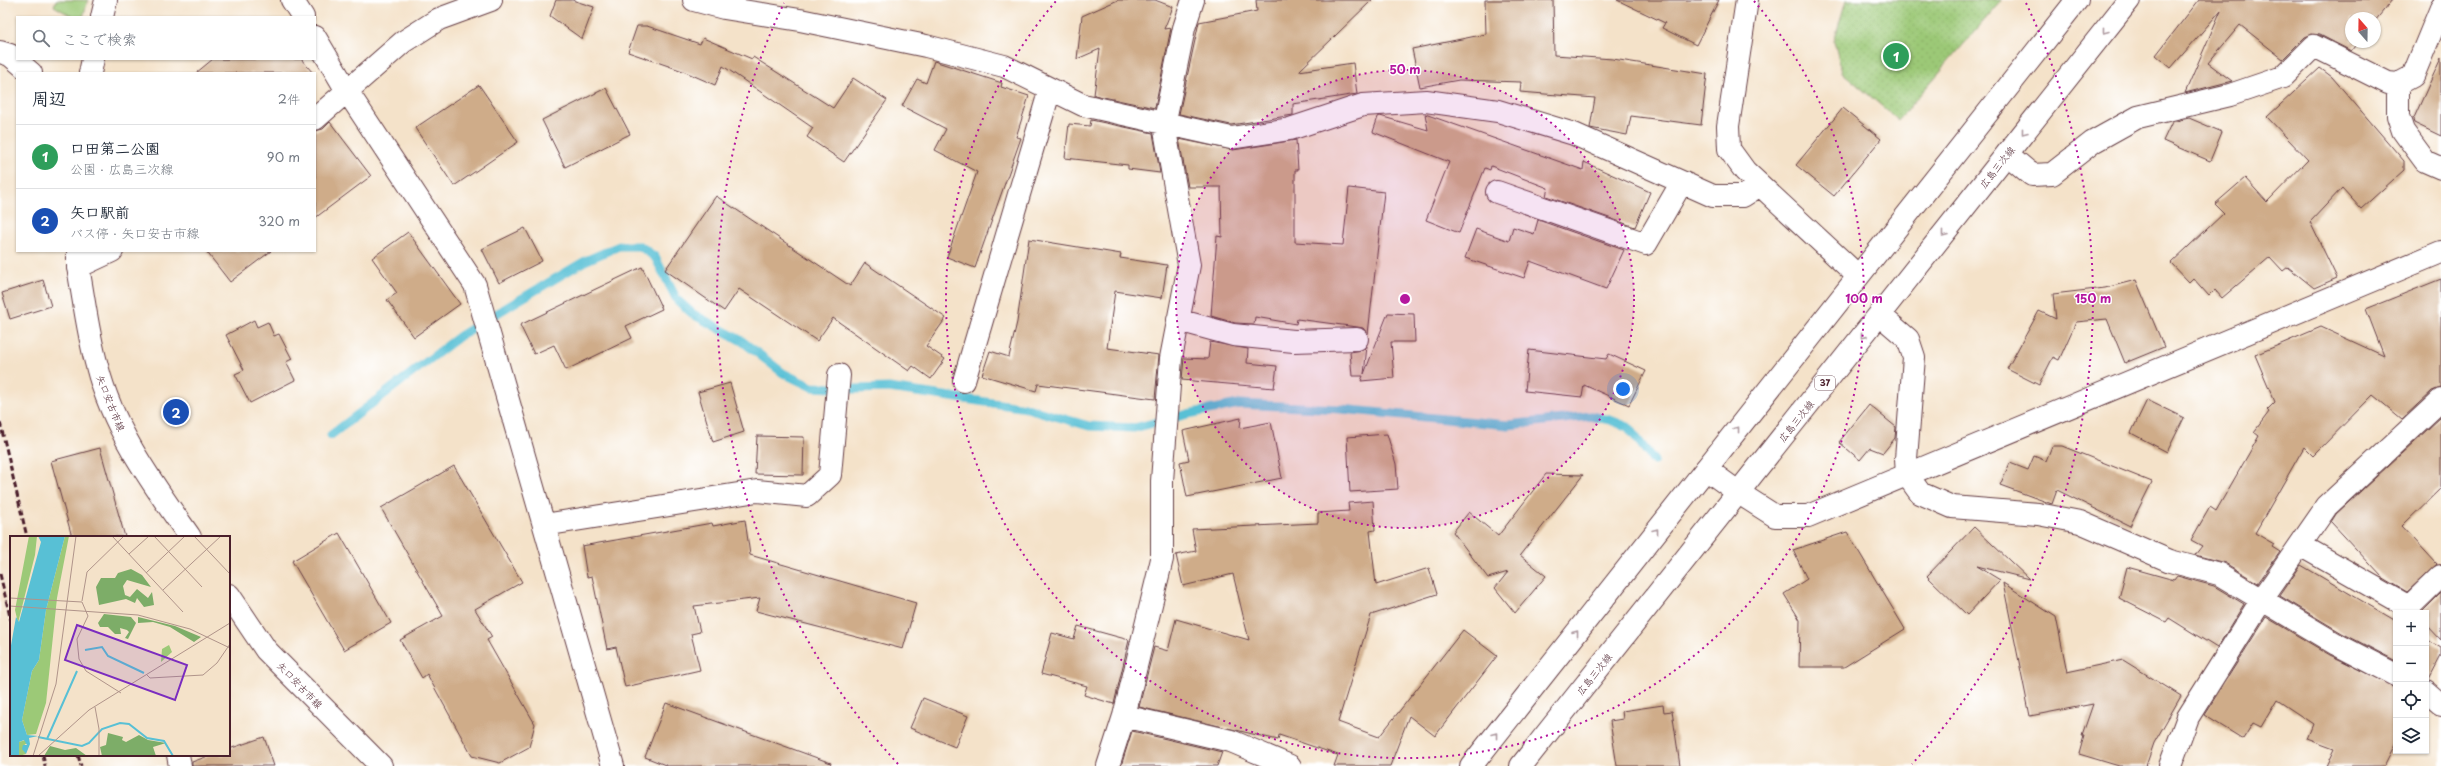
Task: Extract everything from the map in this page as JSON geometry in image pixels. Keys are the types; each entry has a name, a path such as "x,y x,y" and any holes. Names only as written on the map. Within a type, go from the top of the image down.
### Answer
{"street":[{"path":"102,16 106,0"},
{"path":"292,0 302,16"},
{"path":"316,118 403,42 439,19 491,0"},
{"path":"694,0 724,8 800,20 926,46 1004,66 1083,105 1164,125 1231,138 1290,129 1363,105 1426,101 1498,111 1574,134 1714,196 1743,196 1760,185"},
{"path":"1108,766 1124,716 1162,559 1162,473 1171,358 1189,265 1164,125 1184,28 1193,0"},
{"path":"1747,0 1728,126 1729,148 1745,171 1858,276"},
{"path":"1471,766 2077,0"},
{"name":"広島三次線","path":"1521,766 2129,0"},
{"path":"2007,154 2032,175 2052,174 2093,142 2138,118 2230,95 2283,77 2314,46 2388,83 2398,84 2412,76 2441,8"},
{"path":"316,39 347,91 475,285 613,766"},
{"path":"0,52 10,55 30,72"},
{"path":"90,72 93,60"},
{"path":"2398,84 2398,116 2404,131 2425,161 2441,168"},
{"path":"964,381 1050,89"},
{"path":"1497,192 1646,244 1682,182"},
{"path":"78,259 108,252"},
{"path":"1706,469 1739,493 1775,516 1808,516 2441,252"},
{"name":"矢口安古市線","path":"78,259 97,367 116,420 143,468 189,536"},
{"path":"1880,315 1908,339 1914,357 1906,459 1907,475 1920,493 1952,506 2038,514 2080,522 2170,561 2219,574 2261,600 2393,673"},
{"path":"1178,320 1233,335 1294,341 1357,339"},
{"path":"544,525 757,492 807,496 830,475 839,375"},
{"path":"2170,766 2188,717 2261,600 2327,506 2441,400"},
{"path":"2300,545 2409,607 2441,576"},
{"name":"矢口安古市線","path":"230,596 266,650 377,765"},
{"path":"2429,694 2441,704"},
{"path":"1124,716 1231,740 1290,766"},
{"path":"178,756 180,766"}],"green space":[{"path":"56,0 88,0 83,16 71,16 54,6"},
{"path":"1846,0 2002,0 1898,120 1842,72 1834,41"}],"building":[{"path":"556,0 572,0 594,7 582,39 550,16"},
{"path":"1118,0 1155,0 1173,7 1164,29 1171,28 1155,108 1094,95 1100,49 1077,59 1082,16"},
{"path":"1256,0 1372,0 1299,71 1353,63 1357,94 1293,104 1293,115 1231,125 1179,114 1199,22 1257,11"},
{"path":"1485,0 1553,0 1554,55 1613,59 1707,74 1701,125 1631,116 1627,135 1590,128 1595,98 1520,92 1521,82 1459,80 1420,87 1412,49 1486,34"},
{"path":"1617,0 1719,0 1696,45 1662,28 1665,23"},
{"path":"2199,0 2392,0 2381,14 2381,12 2345,12 2345,48 2320,35 2312,34 2305,37 2283,59 2240,25 2208,63 2232,81 2185,93 2221,10 2171,68 2156,55"},
{"path":"637,26 647,26 700,44 703,38 752,59 753,57 833,108 853,78 887,100 844,162 807,137 813,128 723,66 715,85 683,71 628,52"},
{"path":"2345,48 2353,48 2351,51"},
{"path":"2441,58 2441,136 2414,123 2413,120"},
{"path":"212,60 302,60 312,72 197,72"},
{"path":"934,61 1002,83 1001,87 1029,96 1016,137 1021,138 975,268 947,257 977,172 935,150 946,129 902,106 917,79 926,83"},
{"path":"2320,68 2332,77 2404,161 2404,170 2361,209 2342,188 2310,222 2337,278 2314,288 2288,267 2283,271 2270,257 2222,298 2215,290 2209,296 2193,278 2189,282 2171,263 2224,213 2215,204 2245,178 2267,202 2308,160 2267,117"},
{"path":"479,85 518,142 454,186 415,128"},
{"path":"606,88 630,134 565,167 542,120"},
{"path":"1843,108 1881,139 1834,196 1796,165"},
{"path":"1425,114 1583,170 1584,162 1650,192 1635,227 1546,196 1548,188 1491,166 1490,170 1485,168 1459,233 1426,220 1449,162 1373,132 1378,117 1380,116 1428,130"},
{"path":"2189,118 2222,132 2210,161 2163,141 2172,122"},
{"path":"1091,120 1153,133 1160,173 1128,169 1128,165 1065,158 1069,124 1090,126"},
{"path":"330,122 371,176 316,217 316,131 323,129"},
{"path":"1179,139 1233,150 1296,140 1298,170 1295,170 1295,242 1343,245 1349,188 1384,192 1368,334 1363,328 1297,319 1296,324 1255,317 1254,324 1235,323 1211,316 1217,236 1222,237 1221,187 1188,187"},
{"path":"716,196 850,286 865,263 946,318 926,346 945,359 931,379 913,366 909,371 833,318 817,341 739,289 724,311 665,270"},
{"path":"1538,220 1624,250 1606,289 1530,261 1524,278 1465,258 1476,229 1509,241 1513,227 1534,234"},
{"path":"525,228 542,261 499,283 482,249"},
{"path":"408,232 460,304 414,337 387,300 397,293 372,258"},
{"path":"1029,239 1121,254 1120,258 1167,265 1162,298 1115,291 1107,348 1159,355 1155,399 1038,384 1036,391 982,375 990,351 1009,357 1017,322"},
{"path":"207,252 270,252 230,282"},
{"path":"642,267 662,309 626,326 632,338 566,370 554,345 534,354 520,325"},
{"path":"2441,279 2441,388 2432,391 2402,419 2373,395 2313,456 2304,447 2255,533 2274,544 2272,547 2280,552 2258,583 2225,563 2195,555 2202,546 2191,540 2210,507 2216,511 2259,436 2254,432 2269,412 2267,410 2275,402 2255,355 2321,327 2384,356 2366,309"},
{"path":"43,280 51,306 10,319 2,293"},
{"path":"2136,280 2164,347 2125,363 2107,319 2076,322 2059,360 2053,357 2039,385 2007,369 2039,311 2056,319 2053,294 2105,288"},
{"path":"1388,313 1414,314 1415,342 1391,342 1394,378 1361,381 1363,376 1352,376 1350,352 1363,350 1367,346 1364,374"},
{"path":"254,320 257,327 268,322 274,336 279,334 292,359 286,362 295,380 250,403 235,374 244,370 226,335"},
{"path":"1210,342 1248,349 1247,363 1277,366 1274,388 1182,380 1184,358 1208,359"},
{"path":"1529,350 1606,359 1609,354 1646,371 1629,405 1584,385 1582,397 1525,391"},
{"path":"730,383 744,432 713,442 698,392"},
{"path":"2147,400 2184,418 2167,452 2131,433"},
{"path":"1869,405 1896,427 1895,438 1883,453 1870,448 1860,460 1839,442"},
{"path":"2441,417 2441,488 2402,526 2437,564 2407,592 2382,577 2331,522 2336,514"},
{"path":"1241,418 1240,428 1271,422 1282,478 1187,497 1180,462 1189,460 1183,431"},
{"path":"1387,434 1396,464 1398,489 1350,492 1347,437"},
{"path":"757,436 804,437 803,475 755,474"},
{"path":"2052,446 2062,446 2152,482 2130,526 2057,490 2052,504 2000,485 2010,463 2028,470 2034,456 2046,461"},
{"path":"100,448 125,536 72,536 51,461"},
{"path":"454,466 522,582 475,609 492,637 487,640 535,724 529,747 500,763 472,756 427,674 422,678 400,640 443,616 381,508"},
{"path":"1546,474 1583,475 1520,555 1546,576 1515,613 1495,588 1508,572 1488,578 1453,532 1469,512 1498,536"},
{"path":"1373,501 1375,530 1370,531 1376,585 1429,568 1437,594 1371,615 1338,722 1379,737 1463,630 1497,656 1435,736 1409,716 1390,766 1334,766 1338,755 1279,735 1278,740 1139,707 1154,647 1168,651 1176,619 1249,640 1233,574 1183,586 1176,555 1196,551 1192,529 1318,523 1318,513 1349,511 1348,503"},
{"path":"745,520 750,555 916,603 903,649 756,611 760,598 694,606 700,632 691,634 700,670 625,687 616,647 607,649 592,576 587,577 582,546 712,523 713,526"},
{"path":"1974,527 2029,579 1977,566 2000,580 1967,615 1927,576"},
{"path":"1847,532 1905,629 1844,667 1799,667 1800,620 1784,594 1807,579 1793,550"},
{"path":"339,533 391,623 344,650 292,561"},
{"path":"2301,565 2393,619 2393,659 2342,633 2280,596"},
{"path":"2127,567 2174,580 2177,576 2214,586 2244,604 2217,648 2169,618 2166,622 2119,598"},
{"path":"2003,583 2056,617 2067,672 2123,660 2181,696 2154,743 2146,766 2119,766 2079,754 2084,736 2082,736 2093,704 2030,716"},
{"path":"2441,593 2441,640 2429,627 2429,610 2424,610"},
{"path":"2266,617 2330,655 2393,686 2393,748 2384,766 2326,766 2334,749 2307,739 2313,724 2277,700 2261,727 2253,723 2243,739 2204,715"},
{"path":"1078,626 1129,640 1114,704 1084,695 1087,686 1041,674 1052,633 1074,639"},
{"path":"2429,641 2441,648 2441,656 2429,679"},
{"path":"923,698 968,716 955,747 910,728"},
{"path":"666,703 831,763 830,766 668,766 645,757"},
{"path":"1663,705 1664,712 1672,711 1680,766 1617,766 1610,721 1623,719 1622,711"},
{"path":"1132,731 1222,752 1217,766 1121,766"},
{"path":"264,737 274,766 192,766 192,762 208,756 230,756 230,749"}],"waterway":[{"path":"331,435 460,336 509,306 585,261 619,246 640,246 655,257 677,300 693,314 742,341 783,373 812,387 856,389 889,388 1027,408 1089,426 1134,428 1188,414 1239,404 1341,409 1508,425 1591,416 1610,420 1628,427 1654,461"}],"railway":[{"path":"0,422 27,536"},
{"path":"0,574 10,617"},
{"path":"43,756 45,766"},
{"path":"78,756 81,766"}],"place":[{"name":"口田第二公園","path":"1896,56"},
{"name":"矢口駅前","path":"176,412"}]}
